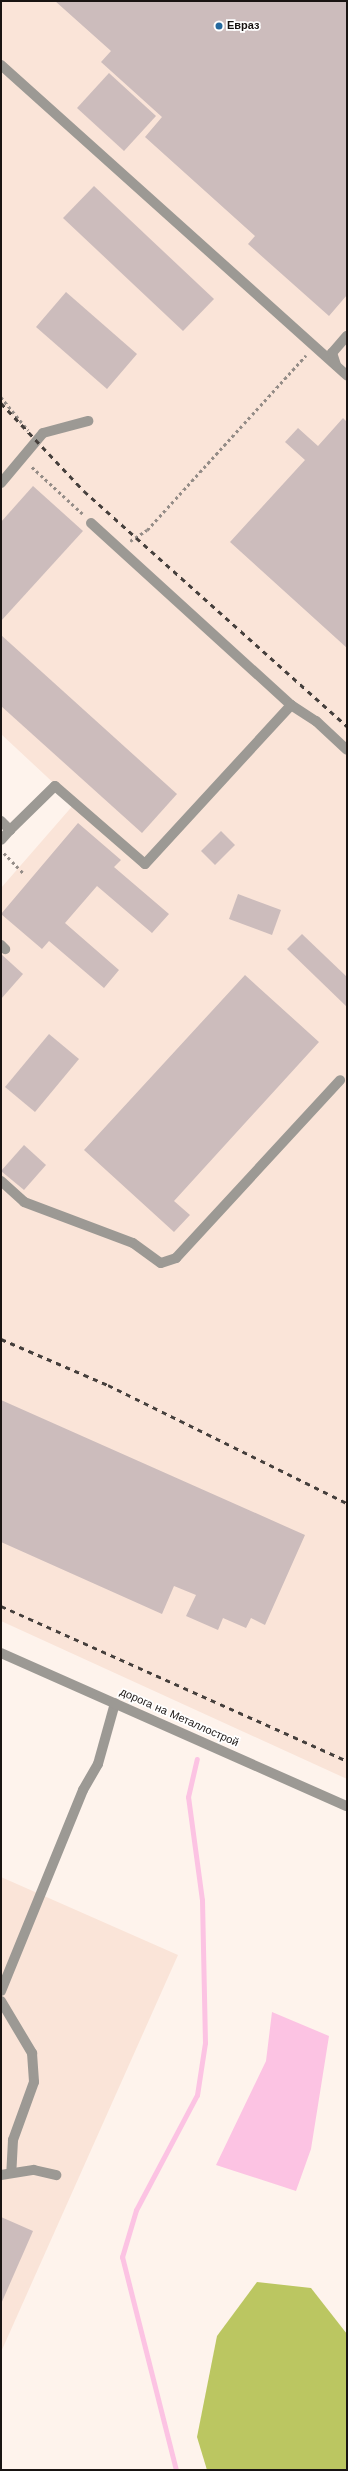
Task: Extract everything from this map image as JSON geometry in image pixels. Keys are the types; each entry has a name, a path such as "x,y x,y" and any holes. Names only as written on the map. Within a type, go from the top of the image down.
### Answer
{"street":[{"path":"1,65 347,375"},
{"path":"336,366 332,353 347,336"},
{"path":"1,483 43,433 88,421"},
{"path":"91,523 291,705 316,721 347,750"},
{"path":"1,840 54,786 145,864 291,705"},
{"path":"1,821 10,830"},
{"path":"1,1181 24,1202 133,1243 161,1263 176,1258 340,1080"},
{"name":"дорога на Металлострой","path":"1,1653 347,1806"},
{"path":"1,1991 5,1972 83,1790 98,1764 115,1703"},
{"path":"1,2001 32,2053 34,2082 13,2140 6,2174 34,2170 56,2175"}],"path":[{"path":"117,546 147,530 314,346"},
{"path":"1,397 37,439"},
{"path":"21,459 91,523"},
{"path":"1,850 24,874"}],"shaded area":[{"path":"1,1 347,1 347,1779 1,1621 1,888 75,803 1,734"},
{"path":"1,1877 178,1955 1,2352"},
{"path":"272,2012 329,2036 311,2149 296,2191 216,2165 266,2061"}],"green space":[{"path":"257,2282 311,2288 347,2334 347,2470 207,2470 197,2437 217,2336"}],"building":[{"path":"55,1 347,1 347,295 329,316 248,244 255,236 145,137 162,117 101,62 111,51"},
{"path":"109,73 156,116 124,151 77,108"},
{"path":"94,186 214,299 183,331 63,218"},
{"path":"66,292 137,354 107,389 36,327"},
{"path":"343,418 347,422 347,648 230,542 305,460 285,442 298,428 318,446"},
{"path":"33,486 83,531 1,621 1,522"},
{"path":"1,635 177,794 142,833 1,706"},
{"path":"78,823 121,860 114,867 169,914 152,933 97,886 65,923 119,970 104,988 49,941 42,949 1,914"},
{"path":"221,831 235,845 215,865 201,851"},
{"path":"238,894 281,910 272,935 229,919"},
{"path":"302,934 347,977 347,1007 287,949"},
{"path":"1,954 23,974 1,999"},
{"path":"245,975 319,1042 174,1201 190,1215 174,1232 84,1150"},
{"path":"49,1034 79,1059 35,1112 5,1087"},
{"path":"24,1145 46,1165 24,1190 1,1171"},
{"path":"1,1400 305,1535 265,1625 251,1618 246,1628 223,1618 218,1630 186,1616 196,1595 174,1586 162,1614 1,1542"},
{"path":"1,2217 33,2231 1,2304"}],"waterway":[{"path":"176,2470 122,2257 136,2210 197,2095 205,2043 202,1900 188,1797 197,1759"}],"railway":[{"path":"1,403 84,491 347,726"},
{"path":"1,1339 108,1385 347,1503"},
{"path":"1,1606 347,1761"}],"place":[{"name":"Евраз","path":"219,26"}]}
